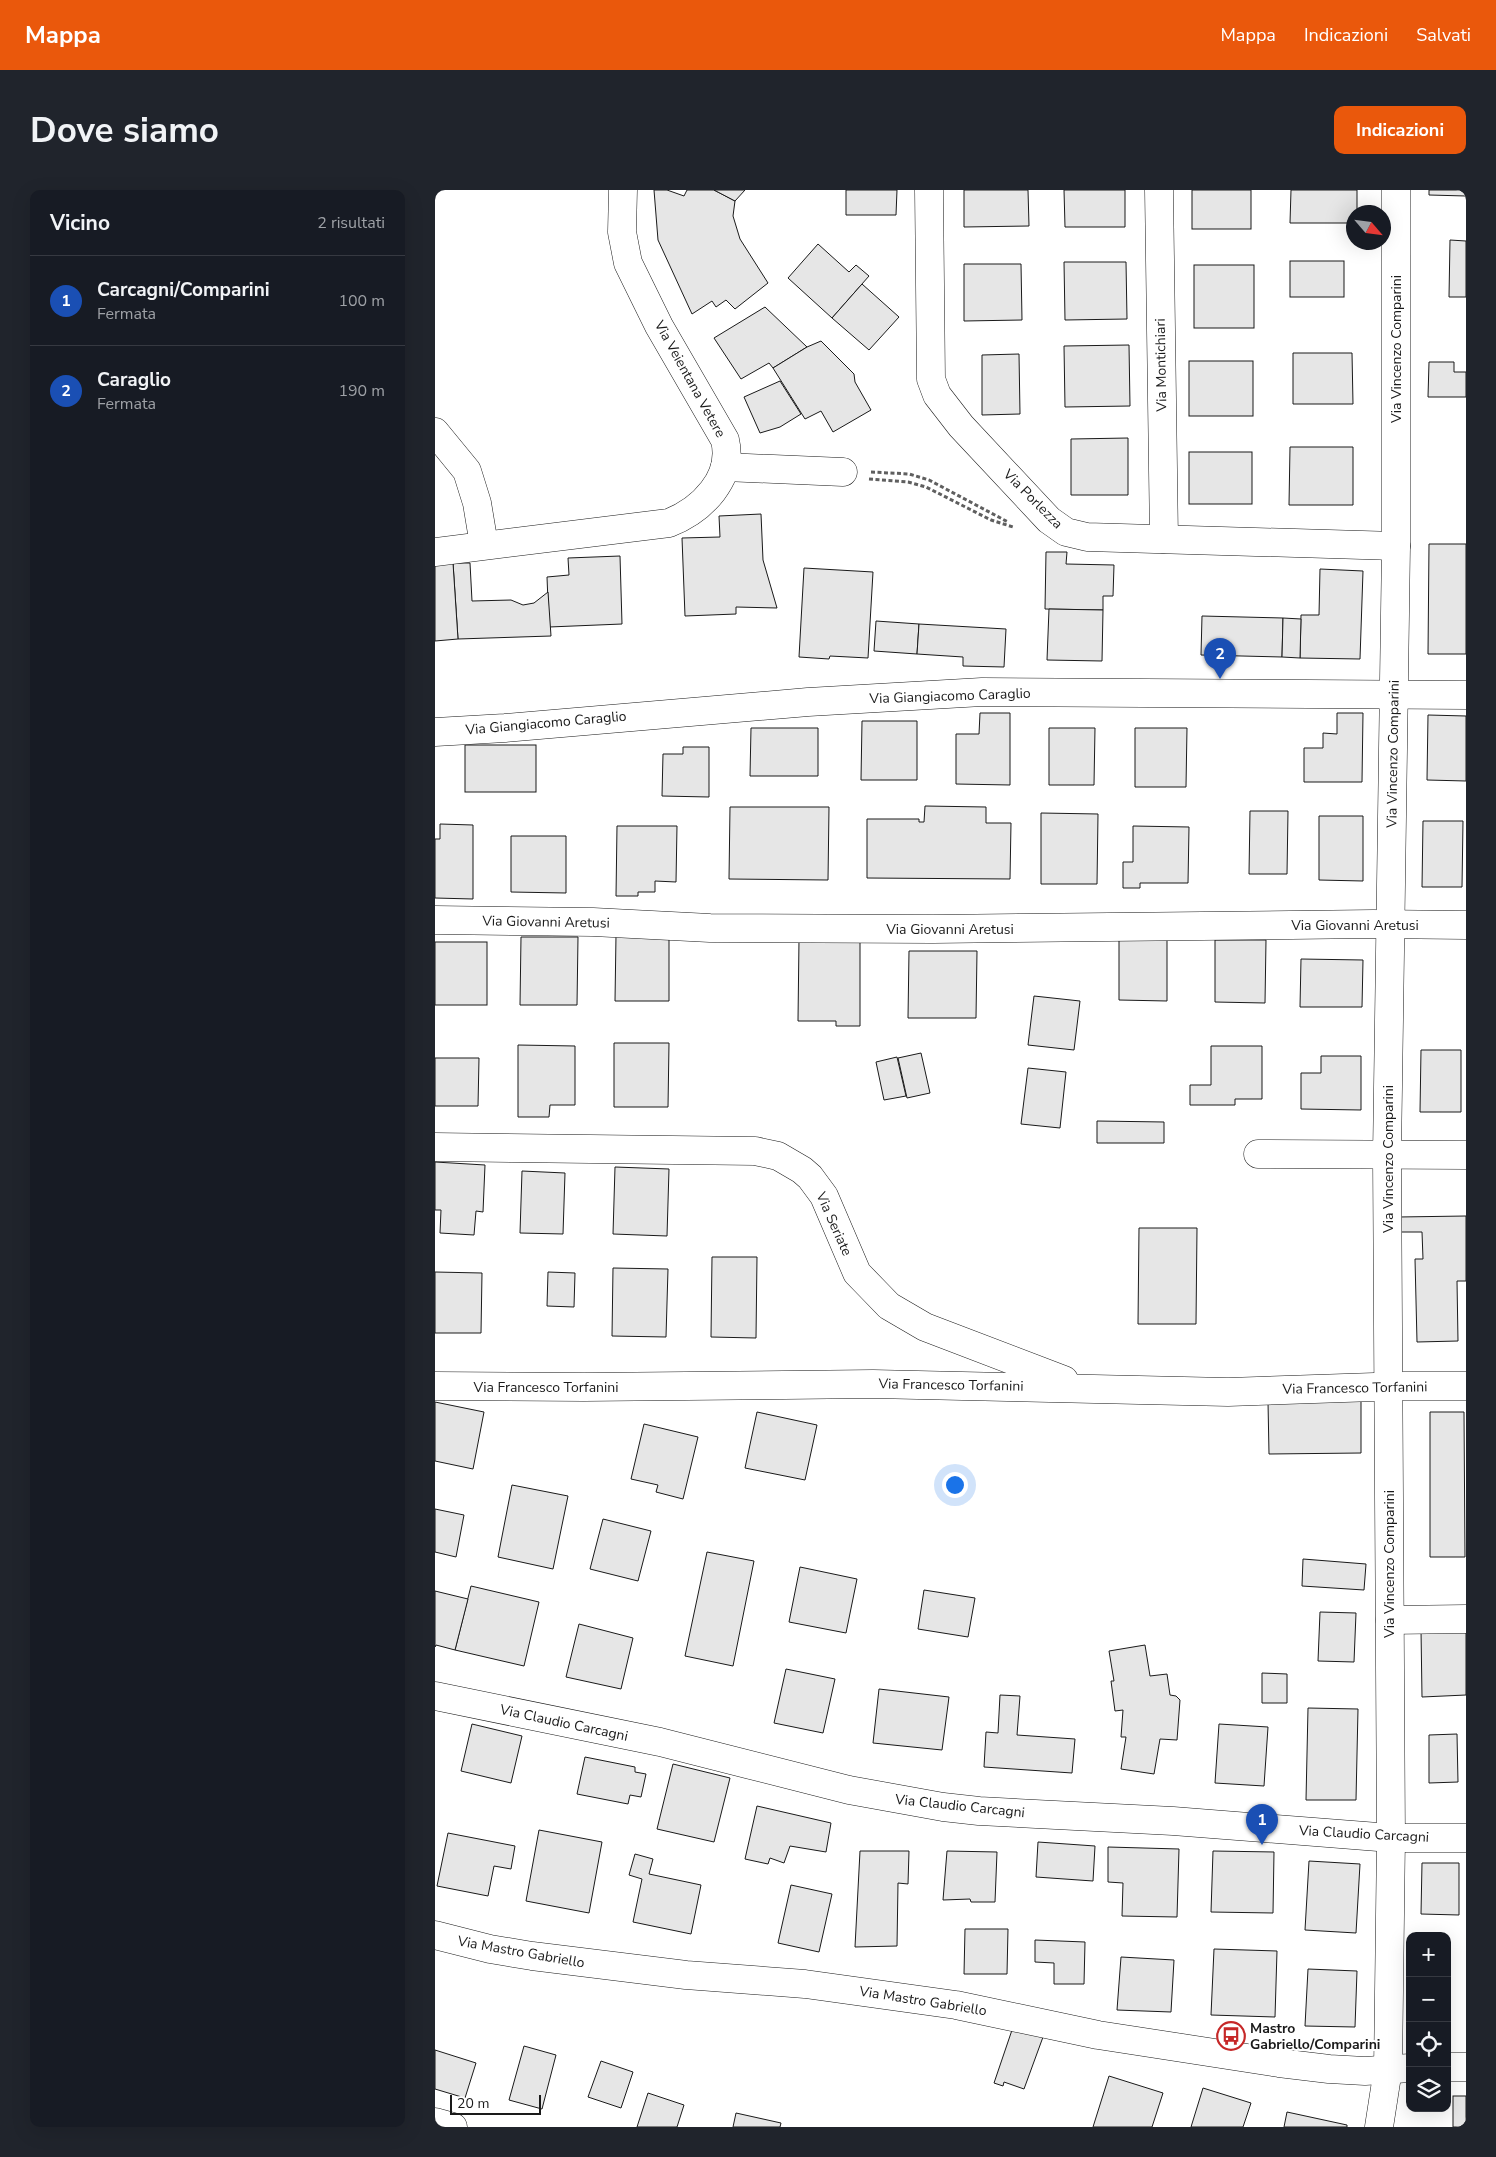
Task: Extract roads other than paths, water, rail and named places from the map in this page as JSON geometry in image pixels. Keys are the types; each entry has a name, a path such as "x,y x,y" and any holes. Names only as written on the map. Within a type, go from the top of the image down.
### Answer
{"street":[{"name":"Via Veientana Vetere","path":"435,552 484,544 669,523 683,518 702,503 721,478 725,467 727,447 719,426 659,326 628,263 622,232 623,190"},
{"name":"Via Porlezza","path":"929,190 931,379 937,394 945,406 1049,520 1066,532 1087,537 1396,546"},
{"name":"Via Montichiari","path":"1159,190 1164,539"},
{"name":"Via Vincenzo Comparini","path":"1379,2127 1399,2068 1391,1838 1387,1155 1392,924 1396,546 1396,190"},
{"path":"435,432 467,471 477,503 484,544"},
{"path":"725,467 843,472"},
{"name":"Via Giangiacomo Caraglio","path":"435,732 505,728 809,702 982,692 1466,695"},
{"name":"Via Giovanni Aretusi","path":"435,920 593,922 711,928 923,929 1392,924 1466,925"},
{"name":"Via Seriate","path":"435,1147 755,1152 778,1156 802,1170 817,1186 835,1220 857,1273 889,1306 925,1327 1013,1362 1086,1388"},
{"path":"1258,1154 1466,1155"},
{"name":"Via Francesco Torfanini","path":"435,1386 584,1387 873,1384 1228,1392 1466,1386"},
{"path":"1390,1620 1466,1619"},
{"name":"Via Claudio Carcagni","path":"435,1696 660,1742 803,1780 866,1794 943,1807 979,1811 1173,1821 1391,1838 1466,1838"},
{"name":"Via Mastro Gabriello","path":"435,1935 497,1950 549,1958 686,1975 805,1984 956,2005 1098,2035 1287,2064 1365,2071 1399,2068"},
{"path":"1451,2067 1466,2067"},
{"path":"435,2122 453,2127"}],"place":[{"name":"Caraglio","path":"1220,679"},
{"name":"Carcagni/Comparini","path":"1262,1845"},
{"name":"Mastro Gabriello/Comparini","path":"1231,2036"}]}
